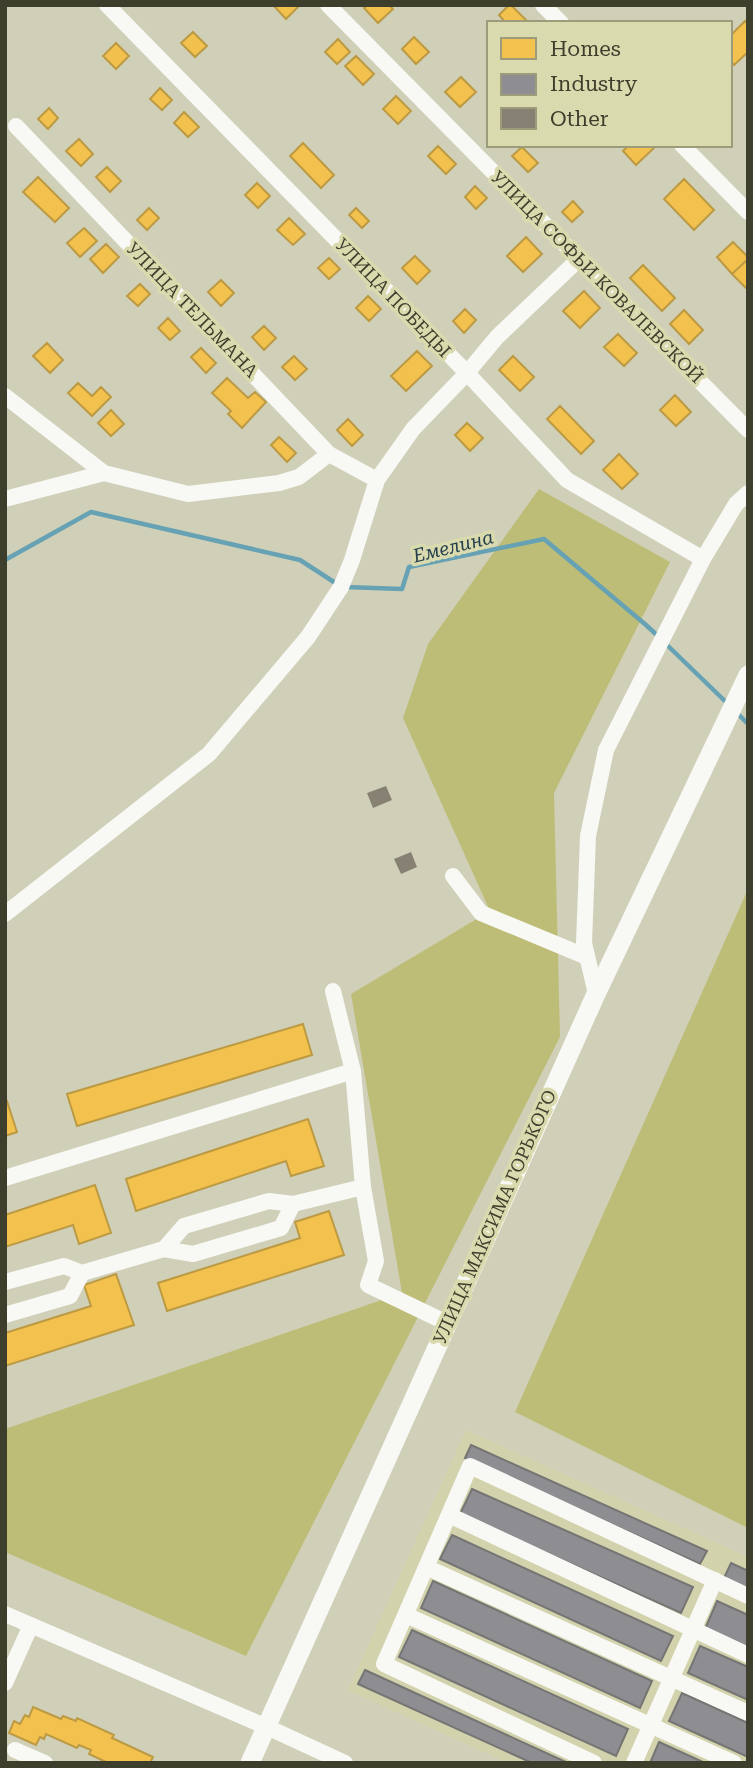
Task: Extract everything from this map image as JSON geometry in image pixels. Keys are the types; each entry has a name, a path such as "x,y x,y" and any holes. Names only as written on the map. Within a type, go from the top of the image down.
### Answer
{"main road":[{"name":"УЛИЦА МАКСИМА ГОРЬКОГО","path":"250,1763 596,994 748,674"}],"street":[{"name":"УЛИЦА ПОБЕДЫ","path":"107,5 467,373 567,480 703,559"},
{"name":"УЛИЦА СОФЬИ КОВАЛЕВСКОЙ","path":"328,5 748,430"},
{"path":"543,5 559,21"},
{"name":"УЛИЦА ТЕЛЬМАНА","path":"16,126 329,454 377,480"},
{"path":"684,147 741,198 748,212"},
{"path":"5,914 209,754 308,637 341,587 377,480 412,429 467,373 497,337 579,259"},
{"path":"5,396 104,473 188,494 299,477 329,454"},
{"path":"5,499 104,473"},
{"path":"596,994 584,943 589,836 606,750 703,559 736,504 748,493"},
{"path":"453,876 481,913 587,957"},
{"path":"333,991 353,1071 363,1187 376,1261 368,1285 447,1323"},
{"path":"5,1178 353,1071"},
{"path":"164,1249 184,1226 268,1201 293,1204 363,1187"},
{"path":"5,1282 64,1266 82,1273 164,1249 193,1254 281,1228 293,1204"},
{"path":"5,1315 70,1296 82,1273"},
{"path":"594,1763 384,1664 470,1466 748,1596"},
{"path":"449,1516 748,1655"},
{"path":"426,1567 748,1713"},
{"path":"634,1763 715,1580"},
{"path":"5,1614 345,1763"},
{"path":"406,1615 734,1763"},
{"path":"5,1683 31,1625"},
{"path":"15,1750 46,1763"}],"shaded area":[{"path":"539,489 670,562 554,793 560,1037 246,1656 5,1552 5,1429 402,1293 351,994 490,911 403,718 428,644"},
{"path":"748,889 748,1528 515,1412"},
{"path":"466,1430 748,1557 748,1763 508,1763 348,1690"}],"building: Homes":[{"path":"273,5 300,5 286,19"},
{"path":"367,5 389,5 393,9 378,23 364,8"},
{"path":"511,5 527,21 504,21 499,15"},
{"path":"745,21 748,24 748,52 734,65 732,63 732,34"},
{"path":"193,32 207,46 195,57 181,43"},
{"path":"414,37 429,52 416,64 402,49"},
{"path":"338,39 350,52 337,64 325,52"},
{"path":"116,43 129,56 116,69 103,56"},
{"path":"356,56 374,74 363,85 345,66"},
{"path":"461,77 476,92 460,107 445,92"},
{"path":"160,88 172,100 162,110 150,99"},
{"path":"396,96 411,111 398,124 383,109"},
{"path":"49,108 58,118 48,129 38,119"},
{"path":"184,112 199,127 188,137 174,123"},
{"path":"79,139 93,154 81,166 66,151"},
{"path":"303,143 334,175 321,188 290,156"},
{"path":"438,146 456,164 446,174 428,156"},
{"path":"522,147 538,163 528,172 512,156"},
{"path":"627,147 655,147 636,165 623,151"},
{"path":"107,167 121,181 110,192 96,177"},
{"path":"38,177 69,208 55,222 23,192"},
{"path":"684,179 714,210 694,230 664,199"},
{"path":"257,183 270,196 258,208 245,195"},
{"path":"475,186 487,198 476,209 465,197"},
{"path":"573,201 583,212 572,222 562,212"},
{"path":"149,208 159,218 147,230 137,220"},
{"path":"356,208 369,221 362,228 349,215"},
{"path":"289,218 305,234 293,245 277,230"},
{"path":"84,228 97,241 80,257 67,243"},
{"path":"526,237 542,254 523,272 507,256"},
{"path":"733,242 748,259 732,274 717,257"},
{"path":"106,244 119,257 103,273 90,259"},
{"path":"415,256 430,271 417,284 402,268"},
{"path":"329,258 340,269 329,279 318,268"},
{"path":"748,259 748,290 732,274"},
{"path":"643,265 675,298 662,311 630,278"},
{"path":"221,280 234,293 221,306 208,292"},
{"path":"140,284 150,294 138,306 127,296"},
{"path":"584,291 600,308 580,328 563,311"},
{"path":"368,296 381,309 369,321 356,308"},
{"path":"465,309 476,320 464,333 453,321"},
{"path":"684,310 703,330 689,344 670,324"},
{"path":"168,318 180,331 170,340 158,328"},
{"path":"264,326 276,338 264,350 252,337"},
{"path":"618,334 637,353 624,366 604,347"},
{"path":"47,343 63,360 50,373 33,356"},
{"path":"201,348 216,363 206,373 191,357"},
{"path":"417,351 432,366 406,391 391,376"},
{"path":"294,356 307,369 295,380 282,367"},
{"path":"513,356 534,377 520,391 499,370"},
{"path":"227,378 248,398 255,392 266,402 242,428 228,414 231,411 212,393"},
{"path":"78,383 92,396 101,387 111,397 92,416 68,393"},
{"path":"675,395 691,412 676,426 660,410"},
{"path":"560,406 594,441 581,454 547,419"},
{"path":"111,410 124,424 111,436 98,423"},
{"path":"348,419 363,435 352,446 337,430"},
{"path":"467,423 483,438 470,451 455,435"},
{"path":"279,437 296,453 287,462 271,445"},
{"path":"619,454 638,474 622,489 603,470"},
{"path":"303,1024 312,1055 77,1126 67,1094"},
{"path":"7,1101 17,1132 5,1136 5,1102"},
{"path":"308,1119 324,1166 291,1176 286,1161 136,1211 126,1179"},
{"path":"95,1185 111,1233 79,1244 73,1225 5,1247 5,1215"},
{"path":"329,1211 344,1255 167,1311 158,1283 300,1238 295,1222"},
{"path":"116,1274 134,1325 5,1366 5,1333 91,1306 84,1285"},
{"path":"33,1707 61,1719 63,1716 76,1721 77,1718 153,1757 150,1763 108,1763 89,1754 91,1750 79,1745 77,1748 46,1734 44,1739 40,1737 36,1745 9,1733 14,1721 20,1724 25,1715 29,1717"}],"building: Industry":[{"path":"471,1445 707,1551 700,1564 465,1458"},
{"path":"472,1489 693,1587 681,1613 460,1514"},
{"path":"452,1535 673,1636 661,1661 440,1559"},
{"path":"731,1563 748,1571 748,1588 724,1578"},
{"path":"433,1581 652,1681 640,1708 421,1608"},
{"path":"717,1601 748,1615 748,1648 705,1629"},
{"path":"412,1630 628,1729 616,1756 399,1657"},
{"path":"700,1646 748,1667 748,1700 688,1673"},
{"path":"365,1670 568,1763 532,1763 358,1684"},
{"path":"682,1693 748,1723 748,1757 669,1721"},
{"path":"659,1742 705,1763 650,1763"}],"building: Other":[{"path":"386,786 392,800 373,808 367,793"},
{"path":"411,852 417,867 401,874 394,859"}],"waterway":[{"name":"Емелина","path":"5,560 91,512 300,560 337,584"},
{"name":"Емелина","path":"345,587 402,589 409,567 544,539 659,637"},
{"name":"Емелина","path":"666,644 727,703"},
{"name":"Емелина","path":"736,712 748,724"}]}
